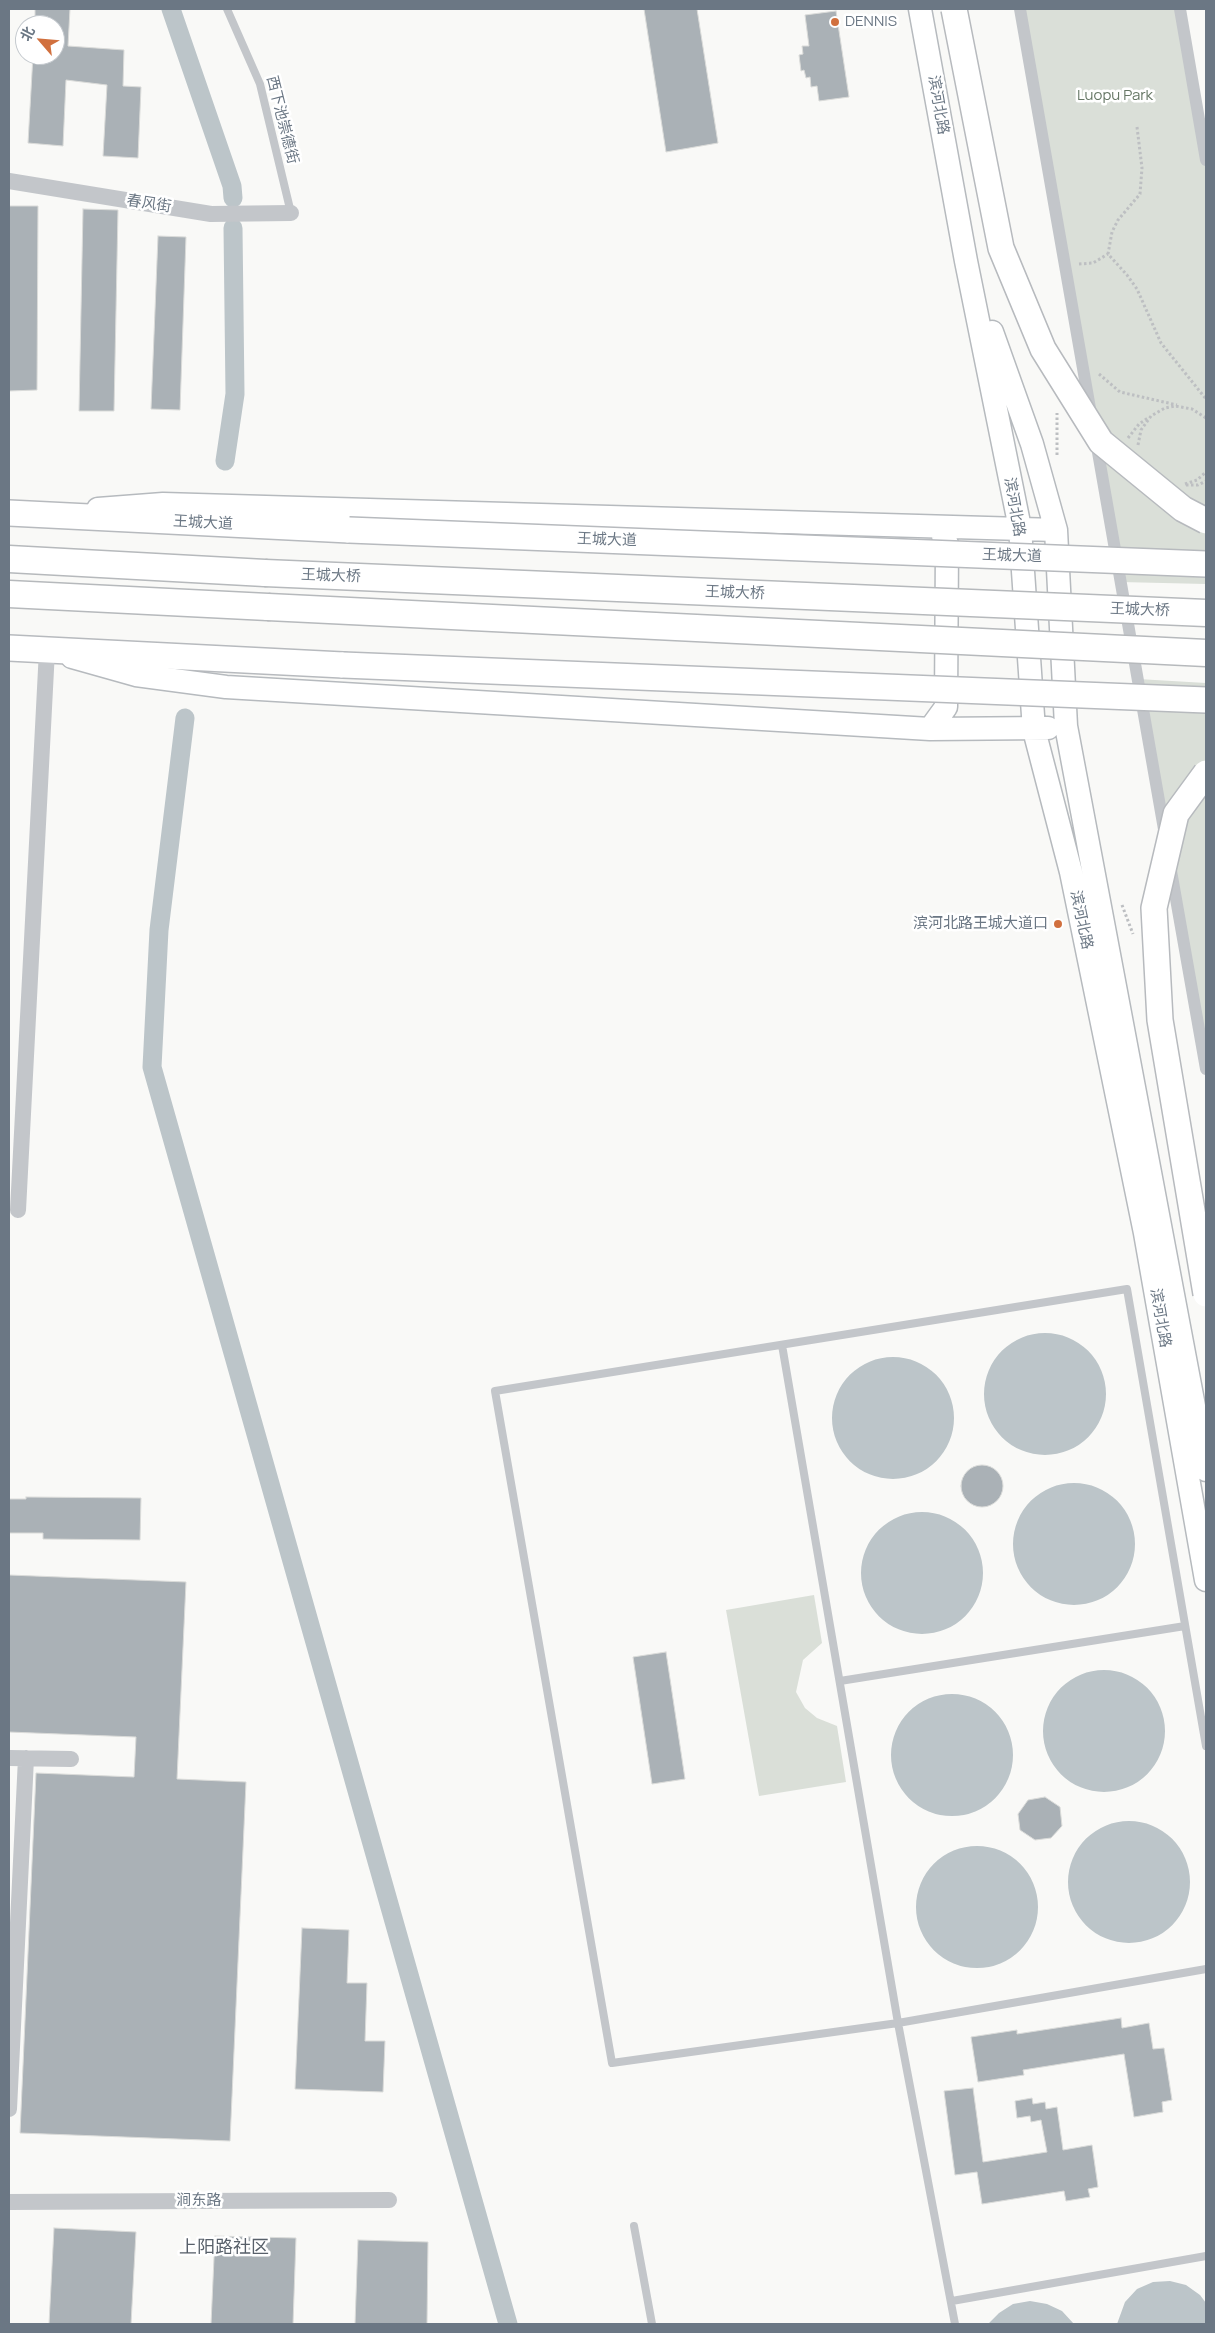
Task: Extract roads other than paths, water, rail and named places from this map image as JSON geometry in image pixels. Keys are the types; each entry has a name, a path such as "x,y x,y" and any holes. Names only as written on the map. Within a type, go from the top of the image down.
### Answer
{"highway":[{"path":"9,559 265,573"},
{"name":"王城大桥","path":"265,573 1206,613"},
{"path":"9,594 1206,653"}],"main road":[{"name":"滨河北路","path":"920,9 966,261 1020,528 1034,730 1071,872 1145,1233 1206,1580"},
{"path":"954,9 1001,248 1043,349 1101,442 1183,509 1206,521"},
{"name":"滨河北路","path":"966,261 1032,444 1056,530 1066,726 1206,1470"},
{"path":"19,513 164,504 1056,530"},
{"name":"王城大道","path":"19,513 349,530 1206,564"},
{"path":"930,729 946,707 947,544 938,526"},
{"path":"9,547 265,573"},
{"path":"9,648 343,665 1206,700"},
{"path":"47,650 136,675 226,687 930,729 1034,730 1066,726"},
{"path":"1206,773 1176,814 1154,908 1160,1020 1206,1294"}],"street":[{"path":"1020,9 1206,1069"},
{"path":"1180,9 1206,160"},
{"name":"春风街","path":"9,181 211,214 291,213"},
{"path":"18,1210 47,650"},
{"path":"9,1758 71,1760"},
{"path":"9,2109 26,1758"},
{"name":"涧东路","path":"9,2202 389,2200"}],"lane":[{"name":"西下池崇德街","path":"226,9 260,84 291,213"},
{"path":"1206,1746 1127,1289 495,1391 612,2063 898,2023 1206,1969"},
{"path":"782,1345 898,2023 952,2300 955,2324"},
{"path":"840,1681 1186,1626"},
{"path":"634,2226 652,2324"},
{"path":"952,2300 1206,2256"}],"waterway":[{"path":"171,9 232,186 233,198"},
{"path":"225,461 235,394 233,228"},
{"path":"185,718 159,930 152,1067 508,2324"}],"place":[{"name":"DENNIS","path":"835,22"},
{"name":"滨河北路王城大道口","path":"1058,924"}],"district":[{"name":"上阳路社区","path":"224,2248"}],"park label":[{"name":"Luopu Park","path":"1115,96"}]}
